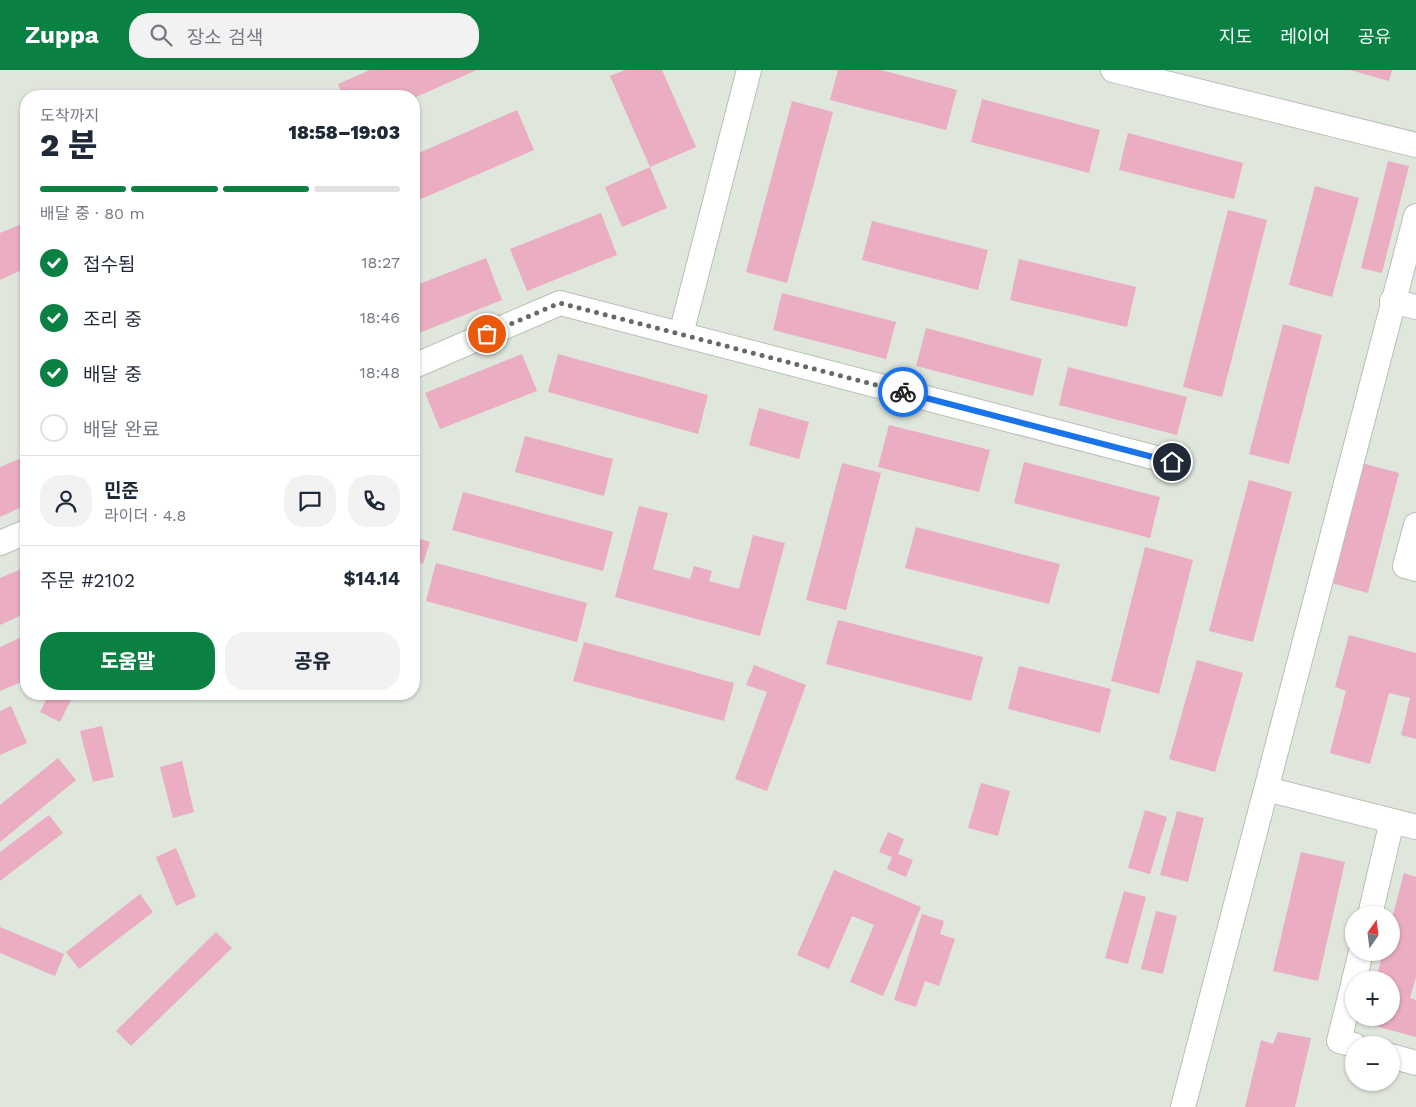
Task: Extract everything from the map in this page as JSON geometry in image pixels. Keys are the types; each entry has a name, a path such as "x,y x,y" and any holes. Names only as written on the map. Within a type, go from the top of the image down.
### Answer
{"street":[{"path":"680,334 749,70"},
{"path":"1113,70 1416,145"},
{"path":"1183,1107 1392,301 1416,216"},
{"path":"1392,301 1416,307"},
{"path":"420,363 560,303 1172,462"},
{"path":"1416,525 1405,566 1416,569"},
{"path":"0,544 20,535"},
{"path":"1267,789 1416,828"},
{"path":"1372,906 1392,821"},
{"path":"1345,1017 1339,1041 1345,1043"},
{"path":"1400,1059 1416,1063"}],"building":[{"path":"370,70 477,70 420,95 420,90 340,90 338,84"},
{"path":"625,70 662,70 696,147 650,167 610,76"},
{"path":"838,70 881,70 957,90 946,130 830,100"},
{"path":"1350,70 1392,70 1389,81"},
{"path":"982,99 1100,130 1089,173 971,142"},
{"path":"792,101 833,112 787,283 746,272"},
{"path":"517,110 534,150 420,199 420,152"},
{"path":"1128,133 1243,163 1234,199 1119,170"},
{"path":"1388,161 1409,166 1382,273 1361,268"},
{"path":"650,167 667,208 622,227 605,187"},
{"path":"1315,186 1359,198 1332,297 1289,285"},
{"path":"1228,210 1267,220 1222,397 1183,387"},
{"path":"601,213 617,255 527,291 510,249"},
{"path":"872,221 988,250 978,290 862,260"},
{"path":"20,225 20,271 0,280 0,233"},
{"path":"486,258 502,300 420,333 420,284"},
{"path":"1019,259 1136,287 1127,327 1010,300"},
{"path":"782,293 896,322 886,359 773,330"},
{"path":"1283,324 1322,335 1289,464 1249,454"},
{"path":"926,328 1042,359 1033,396 916,366"},
{"path":"522,354 537,391 440,429 425,393"},
{"path":"558,354 708,395 698,434 548,392"},
{"path":"1068,367 1187,397 1177,435 1059,405"},
{"path":"759,408 809,422 799,459 749,445"},
{"path":"889,425 990,450 979,492 878,467"},
{"path":"525,436 613,459 604,496 515,472"},
{"path":"20,459 20,508 0,517 0,467"},
{"path":"1024,462 1160,497 1150,538 1014,503"},
{"path":"1358,462 1399,473 1368,593 1328,582"},
{"path":"842,463 881,473 846,610 806,600"},
{"path":"1249,480 1292,492 1253,642 1209,631"},
{"path":"463,492 613,532 603,571 452,530"},
{"path":"639,506 668,513 653,569 690,579 694,566 712,571 709,581 739,589 753,535 785,543 760,636 615,597"},
{"path":"916,527 1060,564 1049,604 905,568"},
{"path":"420,539 430,542 423,564 420,563"},
{"path":"1145,547 1193,560 1159,694 1111,681"},
{"path":"436,563 587,603 577,642 426,601"},
{"path":"20,570 20,616 0,625 0,578"},
{"path":"838,620 983,657 971,701 826,664"},
{"path":"1349,635 1416,653 1416,739 1401,735 1410,698 1389,693 1370,764 1330,753 1346,691 1335,687"},
{"path":"20,638 20,683 0,691 0,647"},
{"path":"584,642 734,683 724,721 573,681"},
{"path":"1197,660 1243,673 1215,772 1169,759"},
{"path":"754,665 806,685 767,791 735,779 767,692 746,685"},
{"path":"1019,666 1111,689 1100,733 1008,709"},
{"path":"46,700 71,700 60,722 40,712"},
{"path":"11,706 27,743 0,755 0,711"},
{"path":"102,726 114,777 93,782 80,731"},
{"path":"58,758 76,780 0,842 0,805"},
{"path":"182,761 194,812 173,818 160,767"},
{"path":"981,783 1010,791 998,836 968,828"},
{"path":"1145,810 1167,817 1150,874 1128,868"},
{"path":"1177,811 1204,818 1188,882 1160,875"},
{"path":"49,815 63,833 0,881 0,852"},
{"path":"888,832 904,839 898,854 913,860 906,877 887,869 892,857 879,852"},
{"path":"176,848 196,897 176,906 156,857"},
{"path":"1301,852 1345,862 1318,981 1273,971"},
{"path":"834,870 921,907 883,996 850,982 874,925 852,916 829,969 797,955"},
{"path":"1404,873 1416,877 1416,977 1410,998 1416,1000 1416,1037 1375,1026 1400,1026 1400,971 1378,971 1381,961 1400,961 1400,906 1395,906"},
{"path":"1124,891 1146,897 1128,964 1105,958"},
{"path":"140,894 153,912 79,969 66,952"},
{"path":"1156,911 1177,916 1163,974 1141,969"},
{"path":"922,914 944,921 940,934 955,939 939,986 925,981 916,1007 894,1000"},
{"path":"0,927 64,954 55,976 0,953"},
{"path":"216,932 232,948 131,1046 116,1031"},
{"path":"1278,1032 1311,1038 1295,1107 1245,1107 1261,1040 1273,1044"}],"way so far":[{"path":"487,334 560,303 903,392"}],"route":[{"path":"903,392 1172,462"}]}
